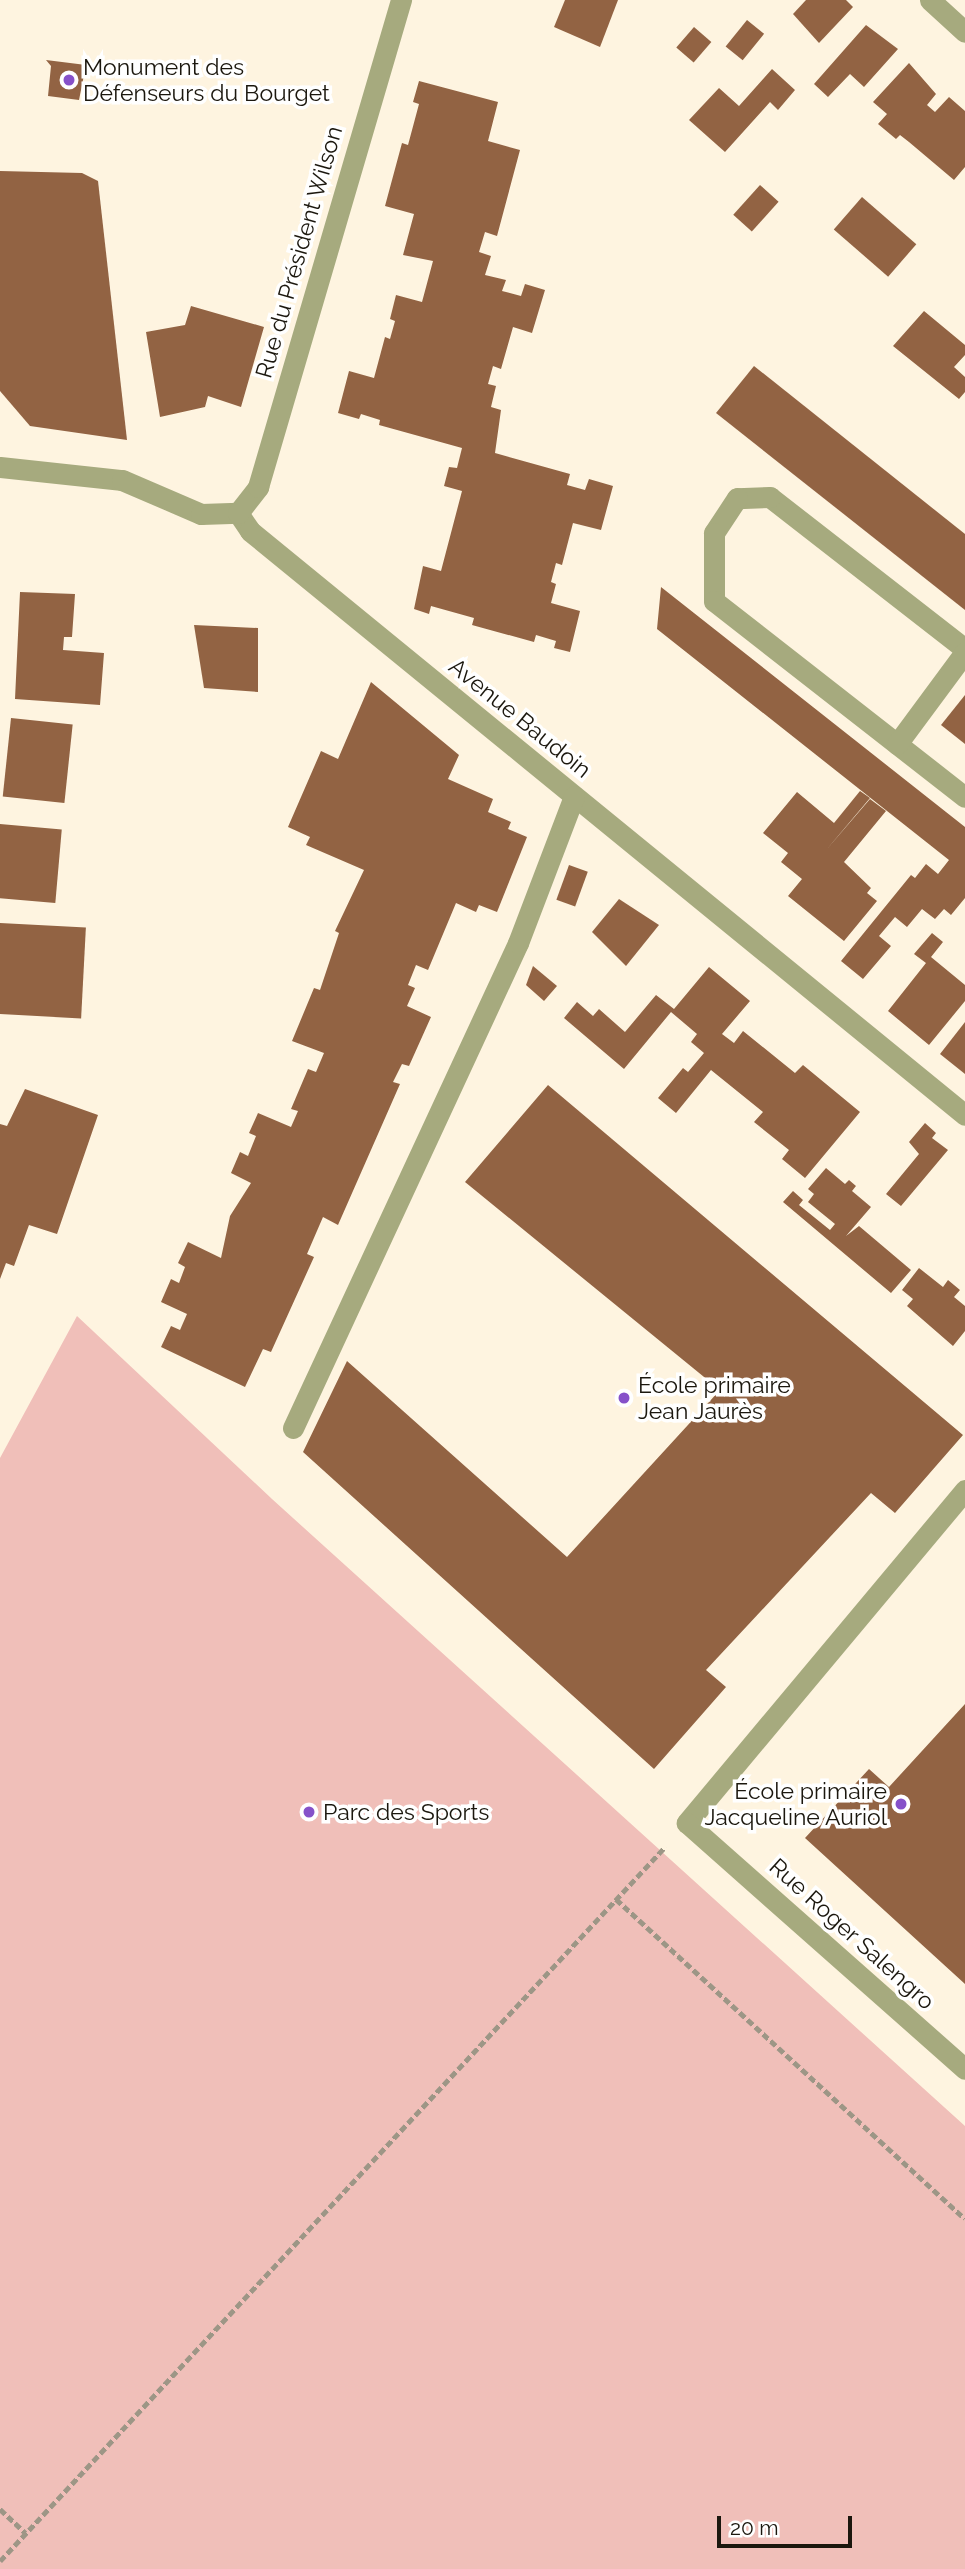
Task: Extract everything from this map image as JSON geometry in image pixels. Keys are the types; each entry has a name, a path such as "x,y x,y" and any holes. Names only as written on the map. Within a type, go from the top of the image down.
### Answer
{"street":[{"name":"Rue du Président Wilson","path":"238,513 258,487 401,0"},
{"path":"930,0 965,32"},
{"path":"0,467 122,481 201,514 238,513"},
{"path":"897,744 965,651 770,497 737,498 713,533 714,601 897,744 965,797"},
{"name":"Avenue Baudoin","path":"238,513 250,531 965,1115"},
{"path":"293,1428 518,943 574,796"},
{"path":"687,1823 965,1490"},
{"name":"Rue Roger Salengro","path":"687,1823 965,2069"}],"path":[{"path":"0,2561 687,1823"},
{"path":"616,1899 965,2219"},
{"path":"0,2509 26,2533"}],"shaded area":[{"name":"Parc des Sports","path":"77,1316 272,1499 965,2126 965,2569 0,2569 0,1458"}],"building":[{"path":"565,0 618,0 600,47 554,27"},
{"path":"806,0 846,0 853,7 819,43 793,14"},
{"path":"747,20 764,34 743,60 726,46"},
{"path":"866,25 898,49 864,87 850,74 828,97 814,84"},
{"path":"694,27 711,42 694,62 676,47"},
{"path":"46,60 86,65 79,100 48,96 51,66"},
{"path":"909,63 936,94 927,105 935,112 949,97 965,111 965,167 954,180 900,135 896,139 878,124 887,114 873,102"},
{"path":"772,69 795,90 778,110 770,102 725,152 689,120 719,88 739,106"},
{"path":"419,81 498,102 488,141 520,150 497,236 485,232 479,252 491,256 485,275 506,280 502,291 521,296 525,284 545,290 532,333 513,327 501,369 493,366 488,384 496,386 491,407 501,410 495,453 570,474 567,485 585,490 589,479 613,486 601,530 573,523 562,565 556,563 551,582 556,584 551,603 580,611 570,652 554,648 556,641 536,635 534,642 472,625 474,618 431,606 429,614 414,609 423,566 441,571 462,491 444,486 449,467 457,468 462,448 379,425 380,420 361,414 359,419 338,413 349,371 374,378 385,337 390,339 395,321 390,319 396,295 422,302 433,261 403,255 414,214 385,206 402,143 408,145 419,104 413,102"},
{"path":"0,171 82,173 98,181 127,440 30,426 0,391"},
{"path":"760,185 779,202 752,231 733,215"},
{"path":"862,197 916,244 888,277 834,229"},
{"path":"191,306 264,327 241,407 208,396 205,407 160,417 146,332 185,325"},
{"path":"924,311 965,345 965,355 954,367 965,377 965,392 959,399 893,346"},
{"path":"754,366 965,534 965,610 716,413"},
{"path":"661,587 965,827 965,898 951,915 944,909 935,919 922,909 907,927 895,917 879,936 891,946 863,979 841,961 911,875 915,878 926,864 938,874 949,860 657,629"},
{"path":"20,592 75,594 72,637 64,637 63,650 104,653 100,705 15,699"},
{"path":"194,625 258,628 258,692 204,688"},
{"path":"371,682 459,755 448,779 493,799 488,812 511,822 508,829 527,837 497,912 479,905 476,912 456,903 428,970 416,965 408,985 415,988 407,1006 431,1017 409,1066 402,1064 393,1082 400,1084 338,1225 323,1217 307,1254 314,1257 271,1352 263,1349 245,1387 161,1347 171,1326 180,1330 187,1314 161,1302 171,1279 179,1283 185,1267 178,1263 188,1242 221,1258 230,1216 251,1183 231,1173 240,1152 248,1156 256,1136 249,1133 258,1113 291,1127 298,1111 291,1109 308,1069 316,1072 324,1053 292,1041 314,988 320,990 339,933 335,931 364,870 306,845 310,837 288,827 321,751 338,759"},
{"path":"965,695 965,744 941,725"},
{"path":"11,718 73,724 64,803 3,797"},
{"path":"860,791 870,798 827,849 870,799 886,811 844,862 871,888 867,893 877,901 844,941 788,896 802,879 781,862 788,853 763,833 797,792 834,823"},
{"path":"0,824 62,829 55,903 0,898"},
{"path":"569,865 588,872 575,907 556,900"},
{"path":"619,899 659,925 626,966 592,932"},
{"path":"0,923 86,928 81,1018 0,1014"},
{"path":"932,933 943,942 931,957 965,985 965,1001 929,1045 888,1011 926,963 914,954"},
{"path":"533,966 557,986 544,1001 526,985"},
{"path":"709,967 750,1001 722,1034 734,1043 743,1031 795,1073 803,1065 860,1112 805,1178 782,1159 789,1150 754,1122 763,1112 711,1070 676,1113 658,1098 683,1068 688,1072 704,1053 691,1042 697,1034 671,1012 624,1069 564,1018 577,1002 593,1016 599,1009 625,1032 656,995 674,1009"},
{"path":"965,1022 965,1074 940,1054"},
{"name":"École primaire Jean Jaurès","path":"548,1085 963,1435 895,1513 871,1493 706,1670 726,1687 654,1769 303,1452 347,1361 567,1557 720,1390 465,1182"},
{"path":"25,1089 98,1115 57,1234 29,1225 14,1266 6,1263 0,1279 0,1124 7,1126"},
{"path":"925,1123 936,1133 932,1138 948,1150 901,1206 886,1194 919,1154 909,1142"},
{"path":"826,1168 845,1184 849,1180 856,1186 852,1191 871,1207 846,1236 859,1226 911,1270 891,1293 783,1202 793,1191 803,1200 799,1205 830,1230 835,1224 808,1202 814,1194 808,1189"},
{"path":"919,1268 943,1287 948,1280 960,1290 954,1297 965,1306 965,1331 953,1346 907,1306 913,1299 902,1290"},
{"name":"École primaire Jacqueline Auriol","path":"965,1704 965,1984 805,1838 869,1769 889,1787"}],"place":[{"name":"Monument des Défenseurs du Bourget","path":"69,80"},
{"name":"École primaire Jean Jaurès","path":"624,1398"},
{"name":"École primaire Jacqueline Auriol","path":"901,1804"},
{"name":"Parc des Sports","path":"309,1812"}]}
